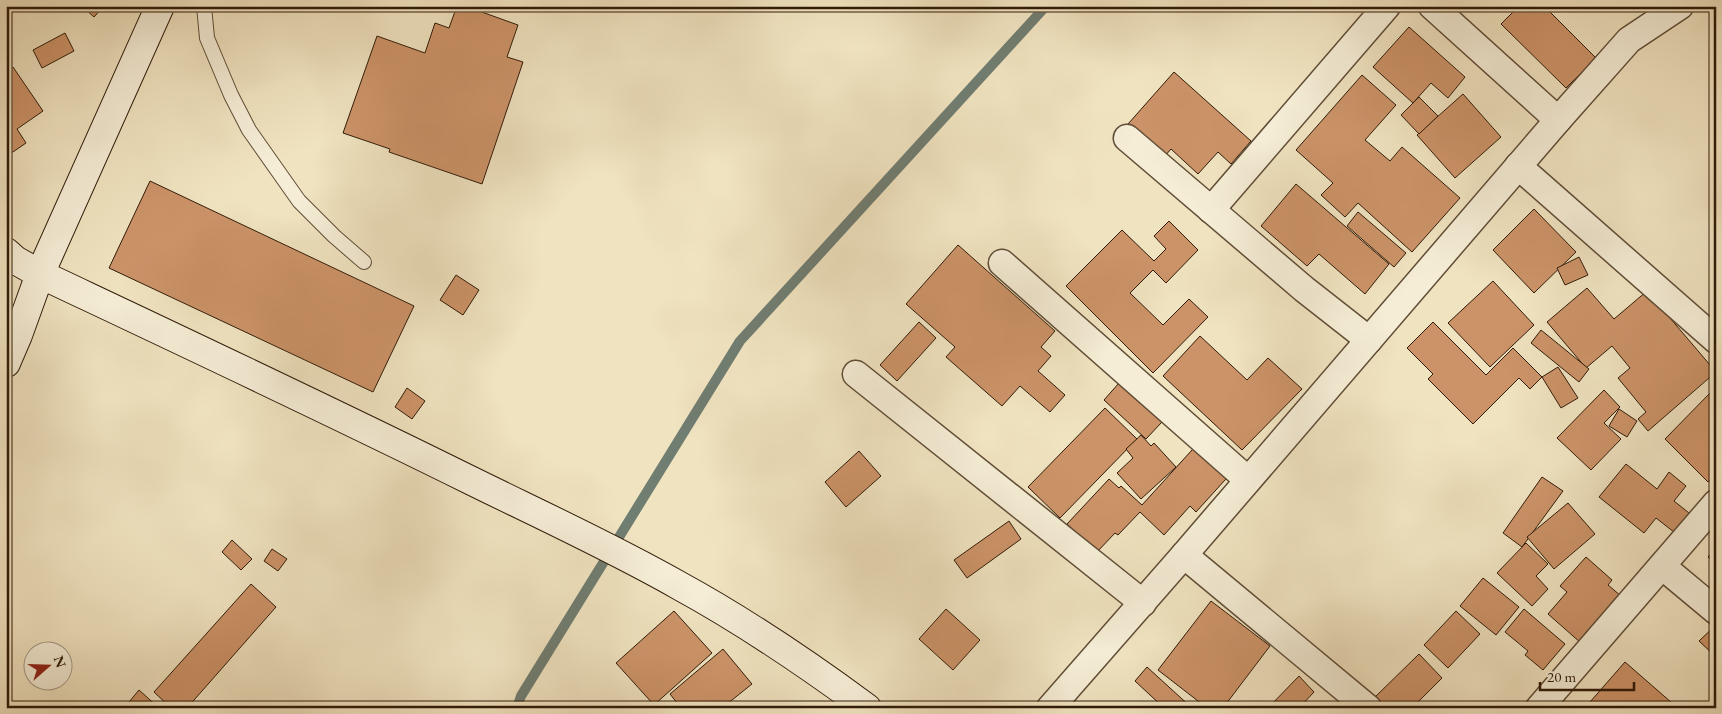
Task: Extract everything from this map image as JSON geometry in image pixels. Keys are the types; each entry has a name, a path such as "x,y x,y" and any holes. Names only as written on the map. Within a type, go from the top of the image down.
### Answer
{"main road":[{"path":"6,363 40,274 160,6"},
{"path":"6,252 15,260 40,274 341,416 677,584 772,641 820,673 867,708"}],"street":[{"path":"1211,210 1387,6"},
{"path":"1432,6 1558,120"},
{"path":"1050,708 1143,603 1518,166 1629,40 1680,6"},
{"path":"1127,138 1304,289 1369,340"},
{"path":"1518,166 1716,340"},
{"path":"1002,263 1248,480"},
{"path":"856,374 1143,603"},
{"path":"1539,708 1716,504"},
{"path":"1184,555 1368,708"},
{"path":"1662,566 1716,611"}],"lane":[{"path":"204,6 207,38 231,95 249,130 299,201 334,236 364,262"}],"building":[{"path":"82,6 104,6 94,17"},
{"path":"457,6 465,6 518,25 507,57 523,62 482,184 389,152 390,149 343,133 377,36 425,53 435,23 449,28"},
{"path":"1519,6 1544,6 1596,58 1566,88 1501,24"},
{"path":"1409,27 1465,77 1448,98 1431,83 1413,103 1373,67"},
{"path":"65,33 74,51 42,68 33,50"},
{"path":"13,67 43,111 17,129 26,143 7,156 6,71"},
{"path":"1174,72 1251,141 1231,164 1218,152 1198,174 1171,149 1164,157 1128,124"},
{"path":"1362,75 1396,105 1365,140 1390,161 1402,147 1460,198 1412,252 1358,203 1345,217 1321,195 1333,183 1296,150"},
{"path":"1463,94 1501,137 1455,178 1417,135"},
{"path":"1419,97 1438,116 1419,134 1401,115"},
{"path":"150,181 414,306 373,392 109,268"},
{"path":"1296,184 1389,264 1365,294 1319,254 1307,266 1261,226"},
{"path":"1534,209 1576,252 1534,293 1493,250"},
{"path":"1358,212 1406,253 1394,267 1347,226"},
{"path":"1169,221 1198,250 1166,283 1153,270 1130,293 1163,325 1189,299 1208,317 1153,373 1066,286 1122,230 1154,261 1166,249 1154,236"},
{"path":"958,245 1055,331 1041,347 1051,356 1038,371 1065,395 1050,412 1020,386 1002,406 946,357 955,347 906,304"},
{"path":"1579,257 1588,275 1565,285 1557,268"},
{"path":"456,275 479,290 463,315 440,300"},
{"path":"1493,281 1534,325 1490,367 1448,323"},
{"path":"1587,288 1614,319 1647,291 1716,372 1648,431 1638,419 1646,412 1618,378 1630,368 1612,346 1586,368 1547,322"},
{"path":"919,322 936,338 897,381 880,365"},
{"path":"1433,322 1486,375 1513,348 1542,377 1530,389 1519,378 1473,424 1428,379 1433,374 1407,348"},
{"path":"1541,330 1589,369 1579,382 1531,343"},
{"path":"1200,336 1247,380 1268,358 1302,389 1242,450 1163,376"},
{"path":"1558,367 1578,398 1561,408 1542,377"},
{"path":"1119,383 1162,422 1146,439 1104,400"},
{"path":"407,388 425,401 412,419 395,407"},
{"path":"1604,390 1620,407 1604,423 1621,439 1591,470 1557,438"},
{"path":"1711,392 1716,397 1716,475 1708,482 1665,439"},
{"path":"1105,408 1137,439 1060,518 1028,487"},
{"path":"1619,409 1637,421 1627,437 1609,426"},
{"path":"1141,435 1151,446 1154,443 1176,467 1141,499 1117,473 1133,458 1126,449"},
{"path":"1202,439 1235,469 1196,512 1190,506 1164,535 1140,512 1118,535 1115,533 1097,552 1067,524 1109,479 1119,488 1121,486 1142,505"},
{"path":"859,451 881,476 846,507 825,482"},
{"path":"1626,464 1657,489 1669,472 1686,486 1674,501 1694,517 1679,536 1656,518 1644,533 1599,497"},
{"path":"1542,477 1563,491 1522,547 1503,533"},
{"path":"1568,503 1595,534 1554,569 1527,537"},
{"path":"1009,521 1021,539 967,578 954,560"},
{"path":"232,540 252,559 241,570 222,552"},
{"path":"1526,543 1548,564 1536,576 1548,589 1532,606 1497,573"},
{"path":"1716,548 1716,564 1708,557"},
{"path":"272,549 287,559 278,571 264,561"},
{"path":"1586,557 1612,580 1608,585 1621,596 1581,643 1548,614 1567,592 1560,586"},
{"path":"1483,578 1519,607 1496,635 1460,606"},
{"path":"251,584 276,607 187,708 171,708 154,692"},
{"path":"1211,601 1270,646 1223,708 1207,708 1158,670"},
{"path":"946,609 980,640 953,670 919,639"},
{"path":"1524,609 1565,644 1543,670 1525,655 1528,651 1505,632"},
{"path":"674,611 712,653 654,705 616,663"},
{"path":"1456,611 1480,634 1448,668 1424,645"},
{"path":"1716,627 1716,657 1699,641"},
{"path":"723,649 752,684 722,708 681,708 670,694"},
{"path":"1419,654 1442,678 1412,708 1379,708 1372,700"},
{"path":"1625,662 1672,703 1668,708 1597,708 1590,702"},
{"path":"1147,667 1192,708 1164,708 1135,681"},
{"path":"1299,676 1314,692 1299,708 1268,708"},
{"path":"139,690 159,708 124,708"}],"waterway":[{"path":"517,708 521,696 740,341 1046,6"}]}
